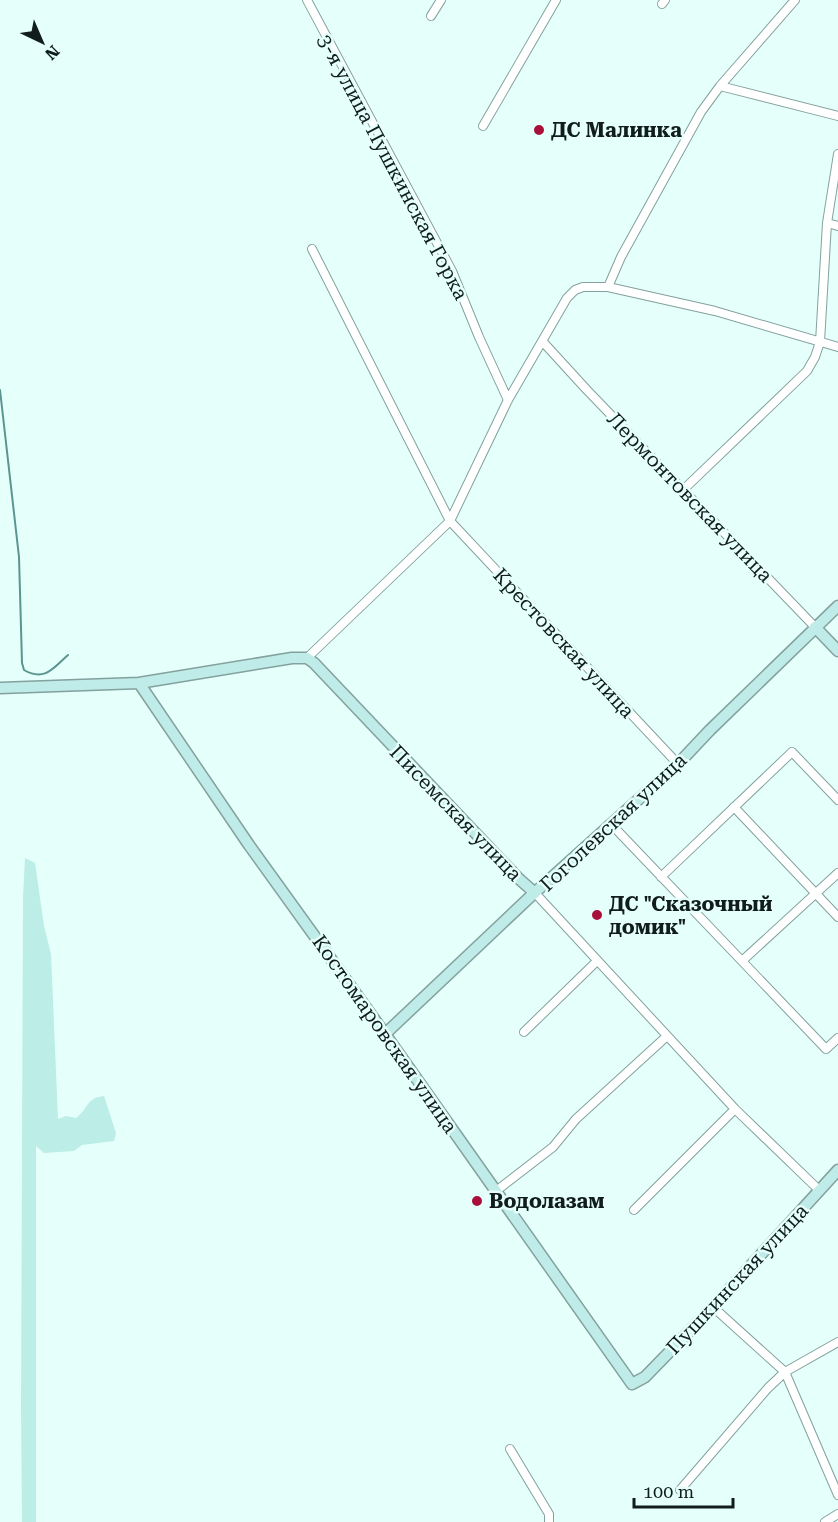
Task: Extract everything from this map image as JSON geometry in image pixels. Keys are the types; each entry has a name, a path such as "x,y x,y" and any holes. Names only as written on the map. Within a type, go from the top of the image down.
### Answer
{"street":[{"name":"3-я улица Пушкинская Горка","path":"307,0 452,271 508,400"},
{"path":"431,16 441,0"},
{"path":"483,126 555,0"},
{"path":"608,286 673,159 701,112 720,86 795,0"},
{"path":"720,86 838,116"},
{"path":"683,490 807,371 815,357 820,342 827,223 838,154"},
{"path":"827,223 838,226"},
{"name":"Крестовская улица","path":"312,249 450,521 678,764"},
{"path":"0,688 139,683 271,660 307,658 450,521 508,400 567,298 574,290 583,287 608,286 715,311 838,347"},
{"name":"Лермонтовская улица","path":"543,342 838,651"},
{"name":"Гоголевская улица","path":"385,1034 535,893 678,764 838,606"},
{"name":"Писемская улица","path":"307,658 510,870 535,893 735,1109 819,1190"},
{"name":"Костомаровская улица","path":"139,683 249,845 632,1384"},
{"path":"661,876 792,752 838,800"},
{"path":"734,807 838,917"},
{"path":"610,824 826,1049 838,1038"},
{"path":"742,962 838,873"},
{"path":"524,1032 597,961"},
{"path":"496,1191 553,1147 576,1119 667,1036"},
{"path":"634,1210 735,1109"},
{"name":"Пушкинская улица","path":"632,1384 645,1377 713,1307 838,1170"},
{"path":"713,1307 785,1372 838,1495"},
{"path":"680,1490 768,1388 785,1372 838,1342"},
{"path":"510,1449 549,1515 549,1522"},
{"path":"825,1522 838,1515"}],"shaded area":[{"path":"25,858 35,863 44,926 51,954 58,1119 66,1116 76,1118 90,1101 104,1096 116,1133 114,1141 82,1145 74,1151 44,1153 36,1146 36,1522 22,1522 23,897"}],"waterway":[{"path":"0,390 19,557 22,663 24,670 38,675 53,669 68,655"}],"place":[{"name":"ДС Малинка","path":"539,130"},
{"name":"ДС \"Сказочный домик\"","path":"597,915"},
{"name":"Водолазам","path":"477,1201"}]}
